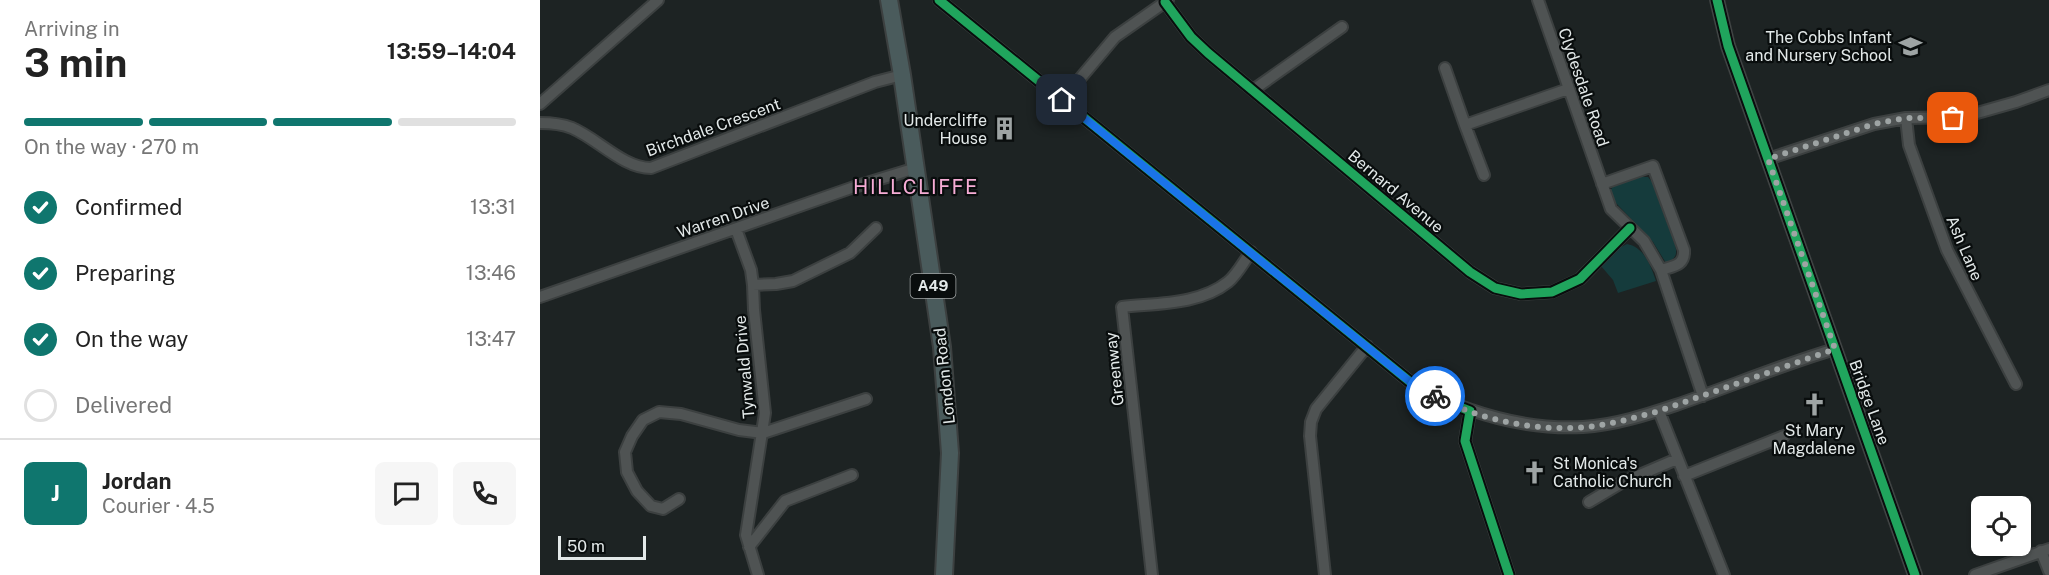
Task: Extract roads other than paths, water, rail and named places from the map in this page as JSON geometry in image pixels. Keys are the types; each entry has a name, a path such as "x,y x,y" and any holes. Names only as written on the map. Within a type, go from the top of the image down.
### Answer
{"highway":[{"name":"London Road","path":"889,0 942,346 949,434 944,575"}],"street":[{"path":"540,104 658,0"},
{"path":"939,0 954,4 1062,100 1414,385 1442,400 1470,411 1506,421 1544,427 1575,427 1629,420 1835,349"},
{"name":"Clydesdale Road","path":"1538,0 1611,209 1644,241 1660,270 1703,396"},
{"name":"Bridge Lane","path":"1717,0 1728,46 1916,575"},
{"path":"1062,100 1115,38 1166,1"},
{"name":"Bernard Avenue","path":"1166,1 1191,37 1208,53 1470,272 1495,288 1521,294 1552,292 1580,279 1630,228"},
{"path":"1253,90 1342,27"},
{"path":"1445,68 1484,175"},
{"name":"Birchdale Crescent","path":"540,123 570,127 585,134 630,164 641,168 651,168 875,82 902,75"},
{"path":"1465,125 1568,89"},
{"path":"1768,159 1874,124 1906,118 1953,118 1972,115 2049,90"},
{"name":"Ash Lane","path":"1906,118 1909,145 1947,250 2016,384"},
{"path":"1602,184 1653,166 1684,250 1684,258 1680,264 1660,270"},
{"name":"Warren Drive","path":"540,297 854,187 916,168"},
{"path":"753,285 794,281 850,253 876,228"},
{"name":"Tynwald Drive","path":"736,229 751,270 765,413 746,535 758,575"},
{"name":"Greenway","path":"1152,575 1122,307 1178,301 1208,294 1229,281 1251,252"},
{"path":"1325,575 1310,436 1311,422 1316,409 1368,346"},
{"path":"679,499 663,509 651,506 637,491 627,471 625,452 643,420 659,412 681,414 740,430 763,433 867,400"},
{"path":"1470,411 1465,430 1465,441 1509,575"},
{"path":"1659,411 1724,575"},
{"path":"1684,476 1784,436"},
{"path":"1589,502 1621,483 1677,459"},
{"path":"749,547 785,501 852,475"},
{"path":"1975,575 2045,550 2049,571"}],"place":[{"name":"The Cobbs Infant and Nursery School","path":"1910,46"},
{"name":"Undercliffe House","path":"1005,129"},
{"name":"St Mary Magdalene","path":"1814,405"},
{"name":"St Monica's Catholic Church","path":"1535,472"}],"district":[{"name":"HILLCLIFFE","path":"916,187"}]}
